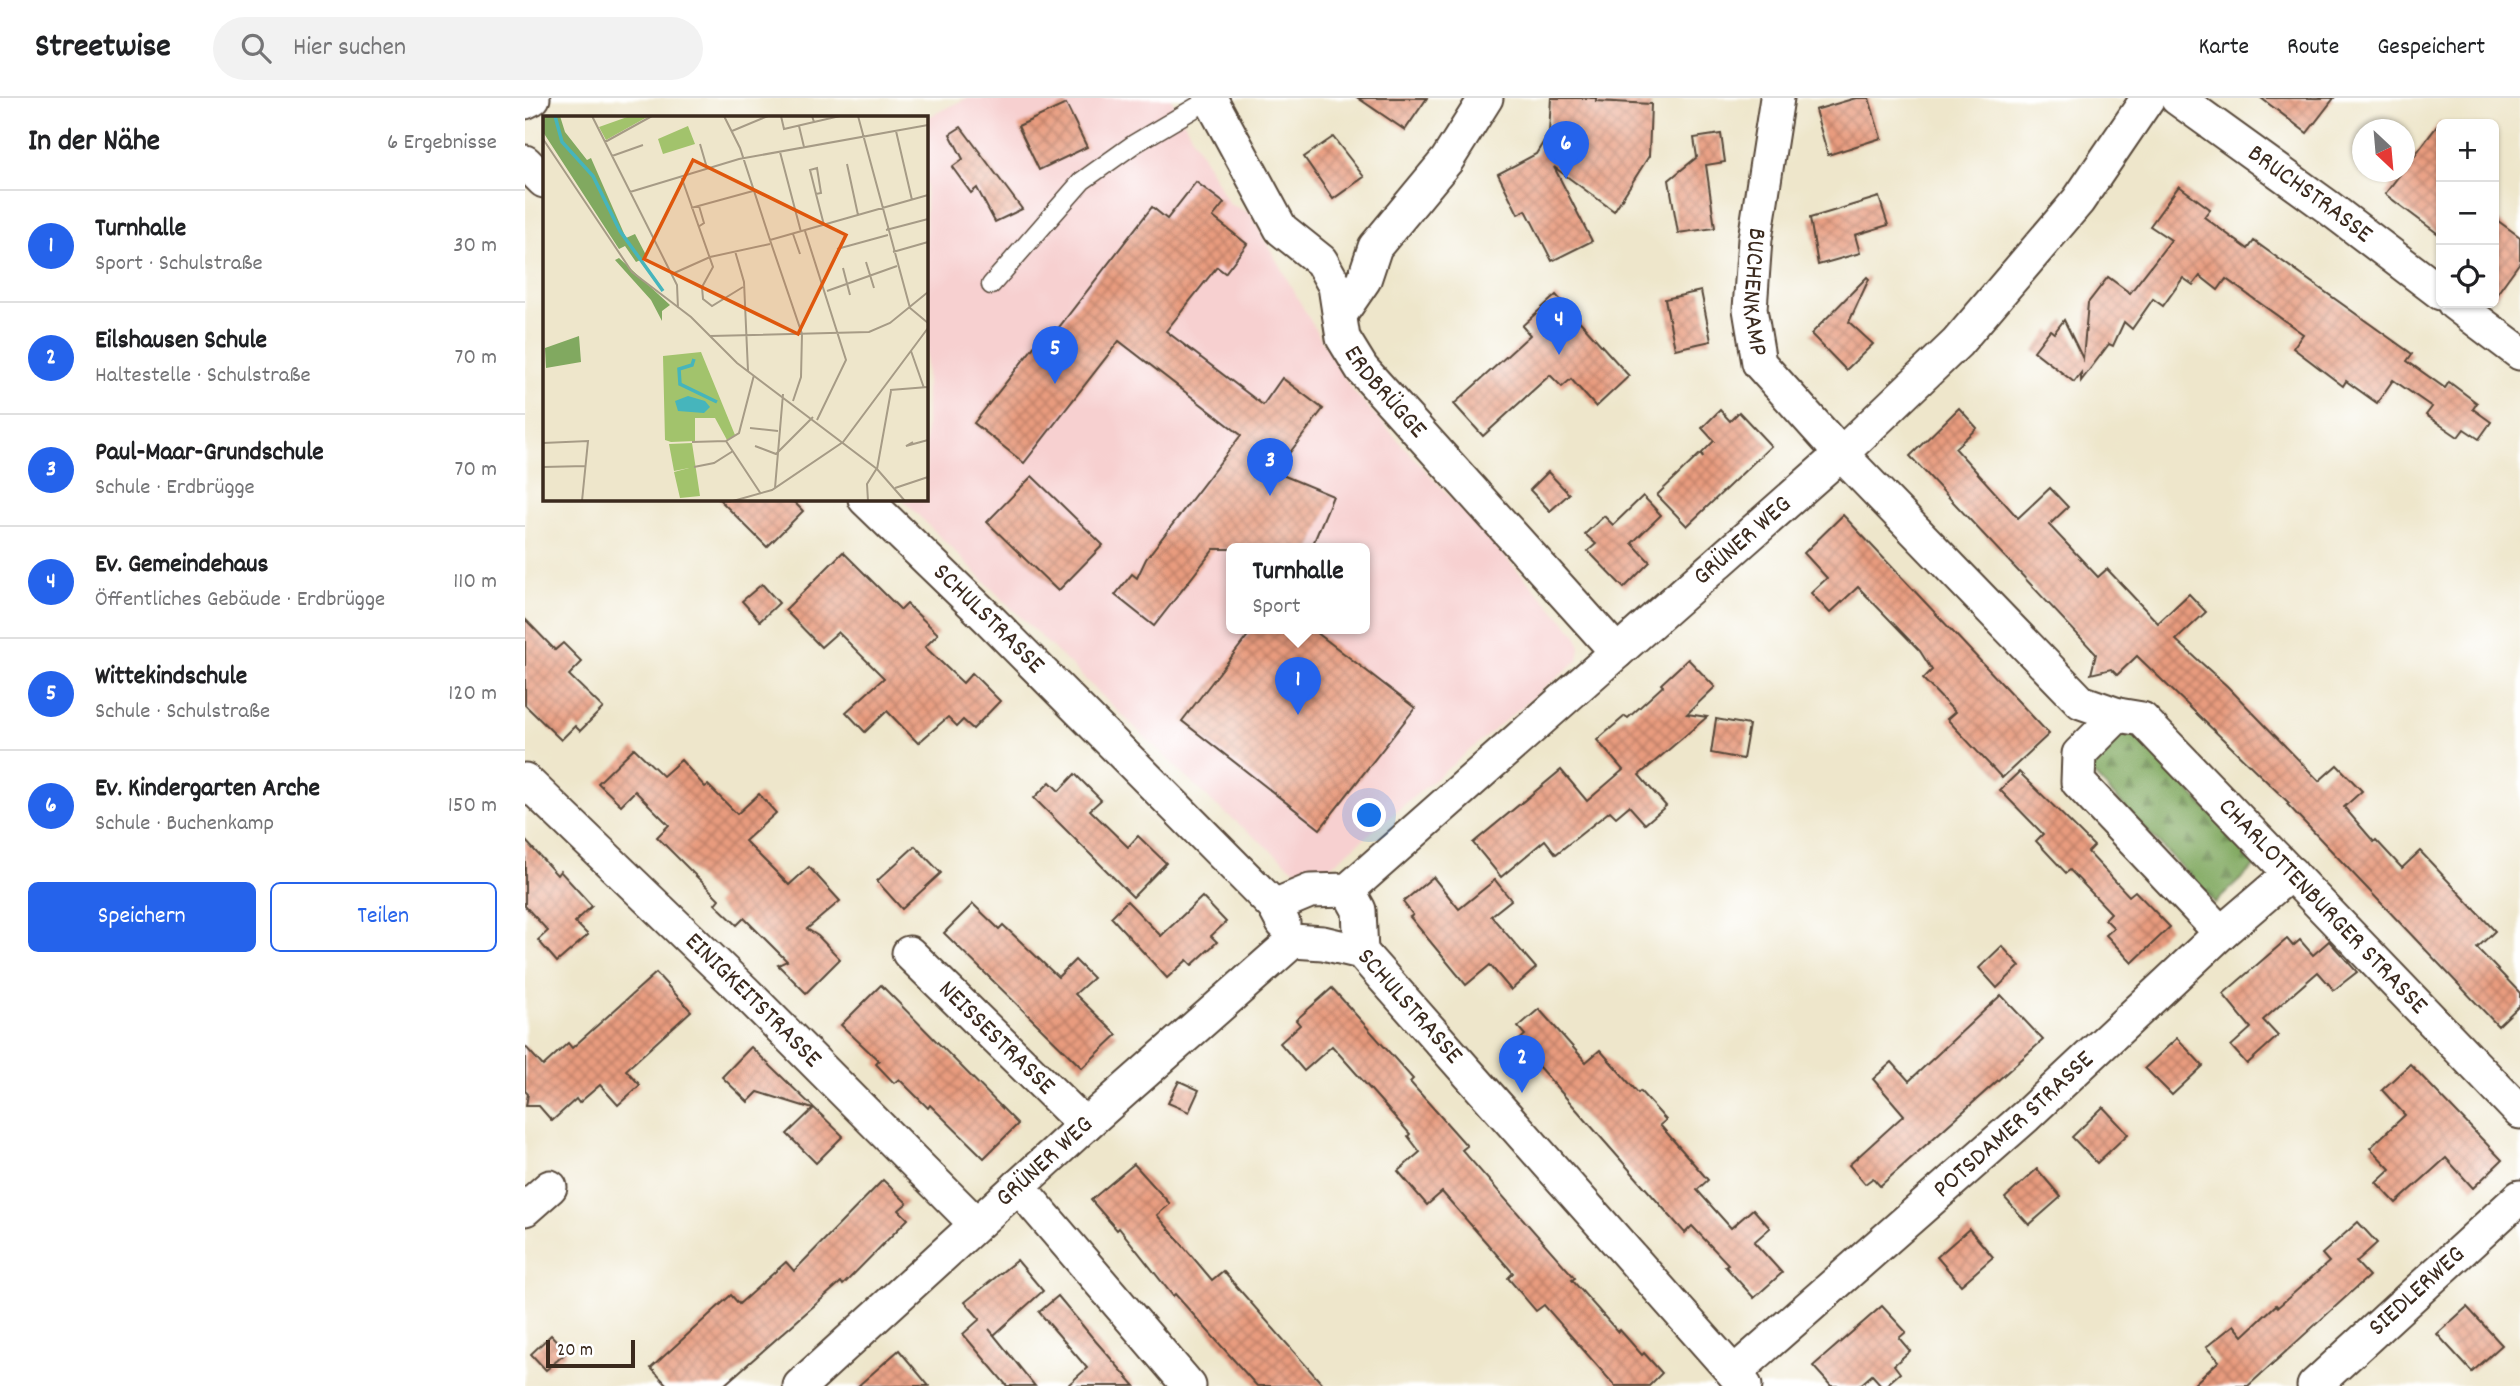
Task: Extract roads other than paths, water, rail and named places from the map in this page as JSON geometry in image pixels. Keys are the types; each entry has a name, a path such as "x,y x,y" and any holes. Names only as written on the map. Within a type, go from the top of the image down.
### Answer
{"street":[{"path":"525,102 533,98"},
{"name":"ERDBRÜGGE","path":"1210,98 1281,229 1321,261 1335,286 1343,338 1362,369 1617,652"},
{"path":"1340,315 1364,280 1375,247 1447,160 1486,98"},
{"name":"BUCHENKAMP","path":"1777,98 1755,239 1750,309 1759,363 1841,454"},
{"name":"GRÜNER WEG","path":"1348,890 1841,454 1966,333 2078,201 2148,98"},
{"name":"BRUCHSTRASSE","path":"2177,98 2436,289"},
{"path":"525,162 543,180"},
{"path":"1321,261 1344,250 1375,247"},
{"path":"2460,308 2520,353"},
{"name":"CHARLOTTENBURGER STRASSE","path":"1841,454 2081,702 2118,715 2143,719 2520,1112"},
{"name":"SCHULSTRASSE","path":"866,500 991,620 1274,905 1293,941 1323,943 1360,952 1740,1380"},
{"path":"2118,715 2079,754 2078,782 2221,933"},
{"name":"EINIGKEITSTRASSE","path":"525,780 755,1002 976,1224"},
{"name":"POTSDAMER STRASSE","path":"1740,1380 2221,933 2291,873"},
{"path":"1274,905 1310,891 1348,890 1359,910 1360,952"},
{"name":"GRÜNER WEG","path":"808,1384 976,1224 1293,941"},
{"name":"NEISSESTRASSE","path":"909,953 1085,1125"},
{"path":"1018,1186 1189,1386"},
{"path":"525,1209 550,1187"},
{"name":"SIEDLERWEG","path":"2327,1382 2520,1197"}],"lane":[{"path":"991,285 1082,181 1134,144 1210,98"}],"place":[{"name":"Ev. Kindergarten Arche","path":"1566,179"},
{"name":"Ev. Gemeindehaus","path":"1559,355"},
{"name":"Wittekindschule","path":"1055,384"},
{"name":"Paul-Maar-Grundschule","path":"1270,496"},
{"name":"Turnhalle","path":"1298,715"},
{"name":"Eilshausen Schule","path":"1522,1093"}]}
